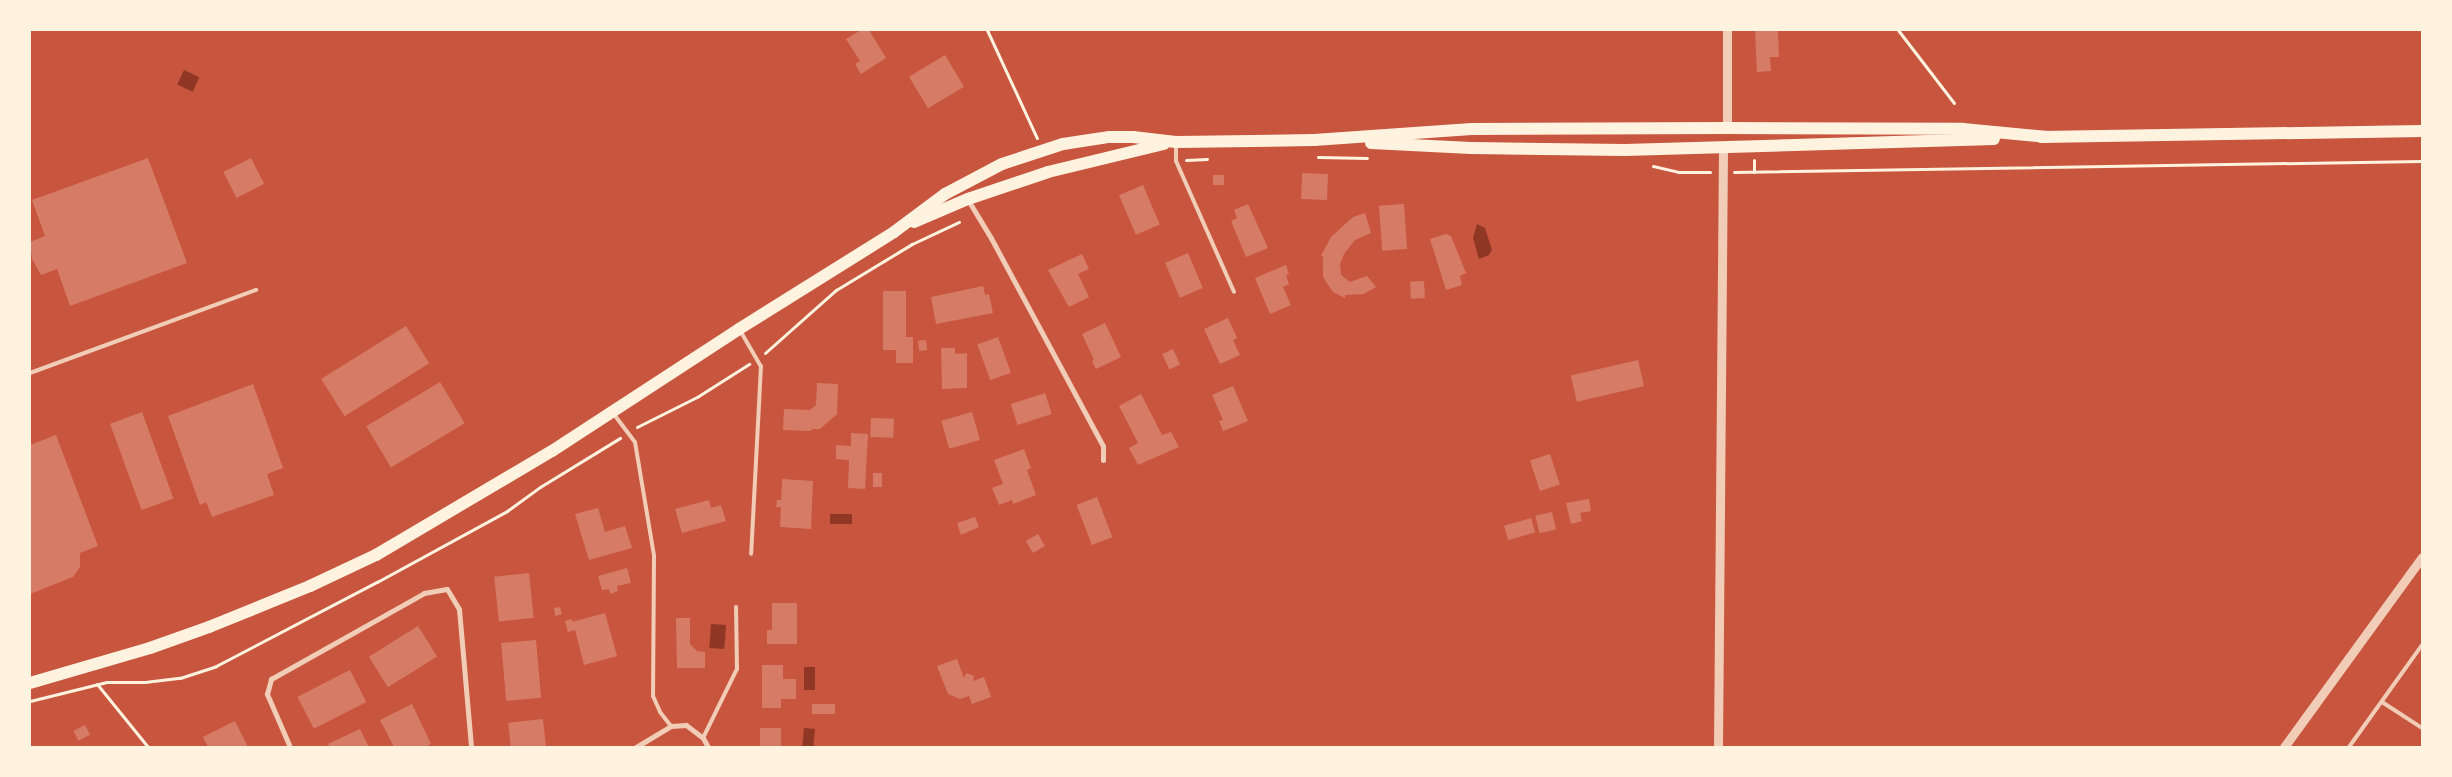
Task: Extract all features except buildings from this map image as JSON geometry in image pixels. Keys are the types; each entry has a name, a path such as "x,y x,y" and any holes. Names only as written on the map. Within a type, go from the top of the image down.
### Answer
{"main road":[{"path":"30,682 90,666 234,618 310,586 376,555 492,488 613,412 739,328 894,232 925,208 973,178 1041,150 1078,141 1109,137 1133,137 1176,142 1314,140 1472,129 1963,129 2048,137"},
{"path":"1314,140 1471,148 1625,150 2048,137 2422,131"},
{"path":"894,232 968,199 1048,172 1176,142"}],"street":[{"path":"1727,30 1727,128"},
{"path":"1718,747 1723,148"},
{"path":"968,199 1103,446 1103,460"},
{"path":"2284,747 2422,557"},
{"path":"290,747 267,694 271,679 424,593 447,589 459,609 471,747"},
{"path":"636,747 671,726 686,725 703,738 708,747"}],"lane":[{"path":"1176,142 1176,161 1234,292"},
{"path":"30,373 256,290"},
{"path":"739,328 761,366 751,554"},
{"path":"613,412 635,442 654,556 653,696 660,712 671,726"},
{"path":"703,738 737,669 736,607"},
{"path":"2350,747 2422,646"},
{"path":"2382,702 2422,728"}],"path":[{"path":"986,30 1033,126 1041,150"},
{"path":"1898,30 1954,103"},
{"path":"1316,157 1373,158"},
{"path":"1176,161 1211,159"},
{"path":"1733,172 2422,160"},
{"path":"1651,166 1678,172 1712,172"},
{"path":"90,666 97,684 148,747"}],"shaded area":[{"path":"184,70 199,77 193,92 177,85"},
{"path":"1477,224 1485,228 1492,250 1489,255 1479,259 1473,238"},
{"path":"830,514 852,514 852,524 830,524"},
{"path":"711,624 726,625 724,649 709,648"},
{"path":"804,667 815,667 815,690 804,690"},
{"path":"804,728 815,729 813,747 802,747"}]}
